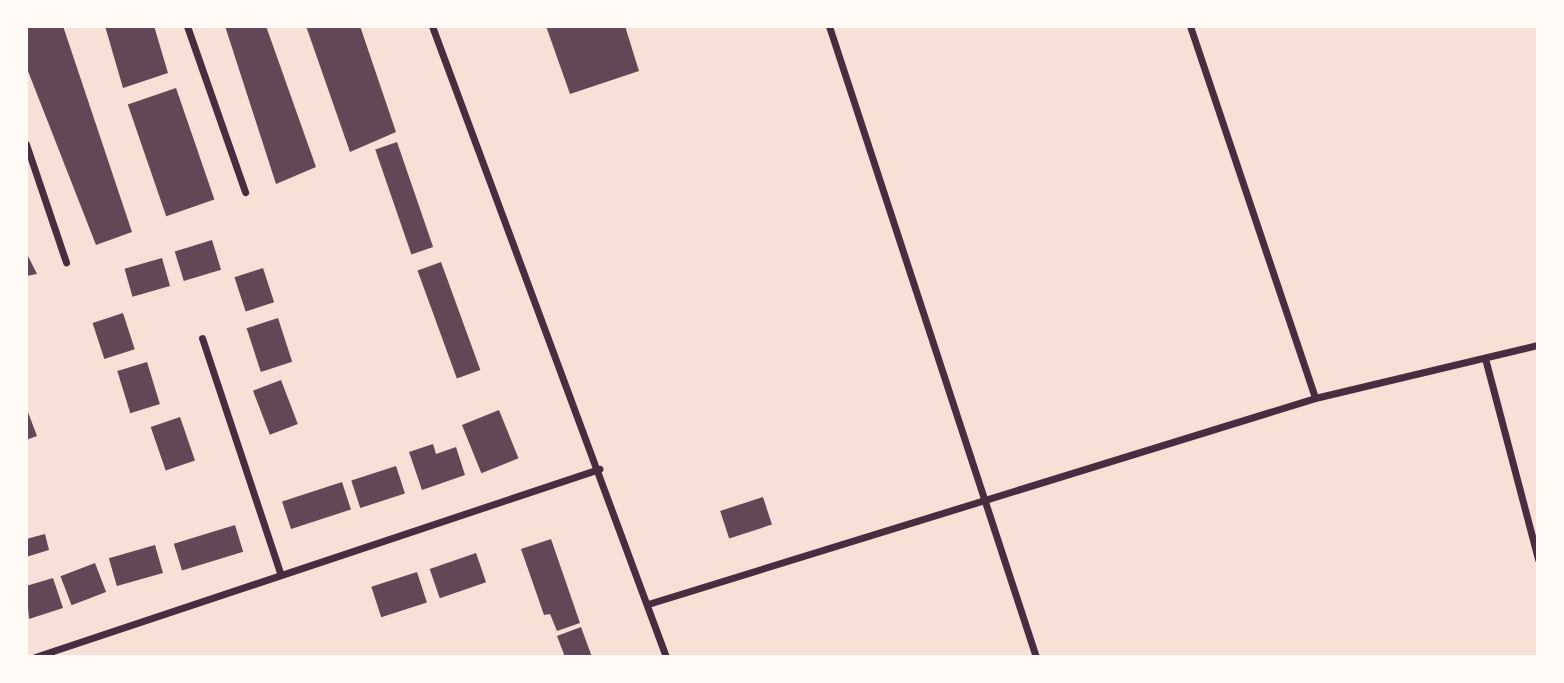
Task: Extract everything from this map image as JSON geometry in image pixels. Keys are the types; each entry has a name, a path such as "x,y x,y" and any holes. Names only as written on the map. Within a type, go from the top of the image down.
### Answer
{"street":[{"path":"187,26 245,192"},
{"path":"432,26 599,469 666,657"},
{"path":"829,26 1036,657"},
{"path":"1190,26 1315,398"},
{"path":"26,144 66,262"},
{"path":"202,338 280,573"},
{"path":"648,604 1315,398 1486,362 1538,345"},
{"path":"1486,362 1538,559"},
{"path":"36,657 280,573 599,469"}],"building":[{"path":"26,26 63,26 132,232 96,245 26,66"},
{"path":"105,26 154,26 168,73 123,88"},
{"path":"225,26 266,26 316,167 276,184"},
{"path":"306,26 360,26 396,132 350,152"},
{"path":"546,26 625,26 639,71 570,94"},
{"path":"176,88 214,200 166,216 128,105"},
{"path":"397,142 433,247 411,254 375,149"},
{"path":"212,240 221,270 184,281 175,251"},
{"path":"26,252 37,274 26,276"},
{"path":"162,258 170,286 133,297 125,269"},
{"path":"441,262 480,370 457,379 418,271"},
{"path":"263,268 274,302 246,312 234,277"},
{"path":"123,313 135,349 104,359 93,323"},
{"path":"278,318 292,362 261,372 247,328"},
{"path":"147,362 160,404 130,413 117,371"},
{"path":"281,380 298,424 270,435 253,391"},
{"path":"26,407 37,436 26,440"},
{"path":"499,410 518,458 481,473 462,425"},
{"path":"180,417 195,460 166,471 151,427"},
{"path":"433,444 436,454 456,447 465,475 422,490 409,452"},
{"path":"396,466 405,494 360,508 351,481"},
{"path":"342,482 351,510 291,529 282,501"},
{"path":"763,497 772,525 729,538 720,511"},
{"path":"235,525 243,552 182,570 174,544"},
{"path":"45,534 49,550 26,557 26,539"},
{"path":"551,539 580,623 557,631 550,614 544,615 521,549"},
{"path":"155,545 163,573 117,586 109,558"},
{"path":"476,553 486,582 440,598 430,569"},
{"path":"95,563 106,592 72,605 60,576"},
{"path":"417,572 427,602 381,617 371,587"},
{"path":"53,578 63,608 29,619 26,586"},
{"path":"581,627 592,657 565,657 557,636"}]}
